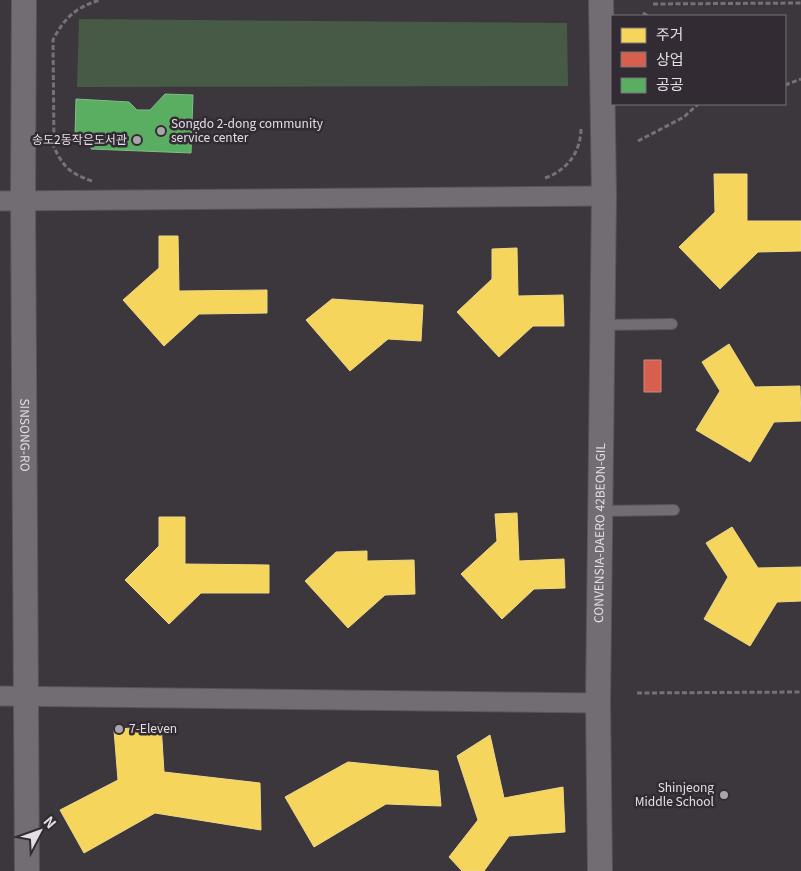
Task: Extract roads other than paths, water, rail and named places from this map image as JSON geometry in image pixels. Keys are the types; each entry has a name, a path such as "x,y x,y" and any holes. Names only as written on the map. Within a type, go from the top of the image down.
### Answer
{"street":[{"name":"SINSONG-RO","path":"24,0 12,201 26,697 28,871"},
{"name":"CONVENSIA-DAERO 42BEON-GIL","path":"600,871 598,702 604,196 601,0"},
{"path":"12,201 604,196"},
{"path":"0,696 598,702"}],"lane":[{"path":"603,325 672,324"},
{"path":"600,511 674,510"}],"place":[{"name":"Songdo 2-dong community service center","path":"161,131"},
{"name":"송도2동작은도서관","path":"137,140"},
{"name":"7-Eleven","path":"119,729"},
{"name":"Shinjeong Middle School","path":"724,795"}]}
